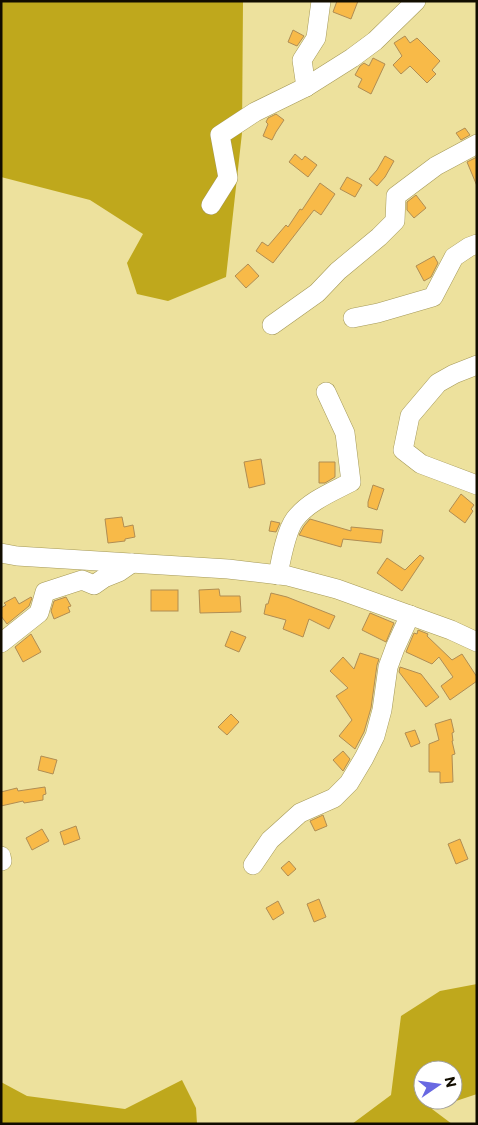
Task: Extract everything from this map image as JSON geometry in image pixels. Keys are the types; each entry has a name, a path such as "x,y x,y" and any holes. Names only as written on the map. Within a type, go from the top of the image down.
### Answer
{"street":[{"path":"306,87 302,60 316,38 321,1"},
{"path":"211,205 228,178 220,135 255,112 306,87 352,58 367,47 416,1"},
{"path":"272,325 316,293 338,271 380,237 395,221 396,196 436,166 477,144"},
{"path":"353,318 378,313 433,297 454,257 477,244"},
{"path":"477,365 438,383 410,416 403,450 421,464 477,485"},
{"path":"278,575 284,546 294,520 305,509 327,494 351,482 345,433 326,392"},
{"path":"1,553 17,556 228,569 288,576 337,589 410,614 477,642"},
{"path":"1,642 39,613 45,592 82,580 94,585 132,563"},
{"path":"253,865 270,840 300,813 334,798 349,783 375,736 382,710 388,667 410,614"}],"shaded area":[{"path":"1,1 243,1 242,133 226,277 168,301 137,294 127,263 143,234 90,200 1,177"},
{"path":"477,984 477,1094 463,1099 463,1060 413,1060 413,1110 433,1110 452,1124 352,1124 391,1095 401,1016 440,991"},
{"path":"182,1080 196,1108 197,1124 1,1124 1,1082 27,1096 125,1109"}],"building":[{"path":"337,1 358,1 351,19 333,12"},
{"path":"293,30 304,36 297,46 288,42"},
{"path":"405,36 410,43 417,38 440,61 432,70 436,74 427,83 410,66 401,74 393,65 402,56 394,43"},
{"path":"373,58 385,64 371,94 358,87 362,79 355,75 360,66 364,63 369,66"},
{"path":"276,114 284,120 272,140 263,136 268,124 266,122 268,118"},
{"path":"465,128 470,135 461,140 456,133"},
{"path":"295,154 302,160 305,156 317,165 308,177 289,162"},
{"path":"385,156 394,161 385,177 377,186 369,179"},
{"path":"477,157 477,186 467,162"},
{"path":"347,177 362,185 355,197 340,189"},
{"path":"320,183 335,194 321,215 314,210 273,263 256,251 262,242 268,246 286,225 288,227"},
{"path":"416,195 426,208 414,218 407,210 407,202"},
{"path":"434,256 438,263 431,277 424,281 416,266"},
{"path":"248,264 259,276 246,288 235,276"},
{"path":"261,459 265,484 249,488 244,462"},
{"path":"319,462 335,462 335,477 325,483 319,483"},
{"path":"373,485 384,489 377,510 368,507"},
{"path":"461,494 474,505 471,509 473,511 465,523 449,511"},
{"path":"122,517 124,527 133,525 135,537 125,539 125,541 108,543 105,519"},
{"path":"310,519 351,531 351,527 383,530 381,543 343,539 341,547 299,535"},
{"path":"271,521 280,523 276,532 269,531"},
{"path":"420,555 424,558 402,591 377,573 387,558 405,570"},
{"path":"219,589 220,596 240,596 241,612 200,613 199,590"},
{"path":"151,590 178,590 178,611 151,611"},
{"path":"271,593 287,597 335,616 329,629 309,619 303,637 283,629 286,620 264,614"},
{"path":"15,597 19,604 32,598 29,606 7,624 1,616 1,608 6,605 4,603"},
{"path":"66,597 71,606 68,607 70,612 54,619 51,611 54,601"},
{"path":"370,613 394,623 386,642 362,630"},
{"path":"418,630 428,634 427,636 452,660 462,654 477,677 477,681 450,700 441,686 453,677 439,657 432,664 406,652 414,633 417,634"},
{"path":"231,631 246,637 239,652 225,646"},
{"path":"31,634 41,652 23,662 15,647"},
{"path":"360,653 379,659 371,708 364,732 355,749 339,736 352,720 336,696 348,688 330,671 343,657 354,669"},
{"path":"400,667 421,674 439,697 426,707 399,672"},
{"path":"231,714 239,722 227,735 218,727"},
{"path":"451,719 454,732 452,733 452,741 455,754 452,755 453,782 440,783 440,772 429,772 429,744 439,740 435,724"},
{"path":"415,730 420,743 411,747 405,733"},
{"path":"343,751 350,759 343,771 333,760"},
{"path":"41,756 57,760 53,774 38,770"},
{"path":"45,787 46,794 43,795 43,800 24,803 23,801 1,806 1,792 17,788 18,791"},
{"path":"323,815 327,826 315,831 310,821"},
{"path":"76,826 80,839 64,845 60,832"},
{"path":"42,829 49,841 32,850 26,838"},
{"path":"460,839 468,859 456,864 448,844"},
{"path":"289,861 296,869 288,876 281,868"},
{"path":"319,899 326,917 314,922 307,904"},
{"path":"278,901 284,913 273,920 266,908"}]}
